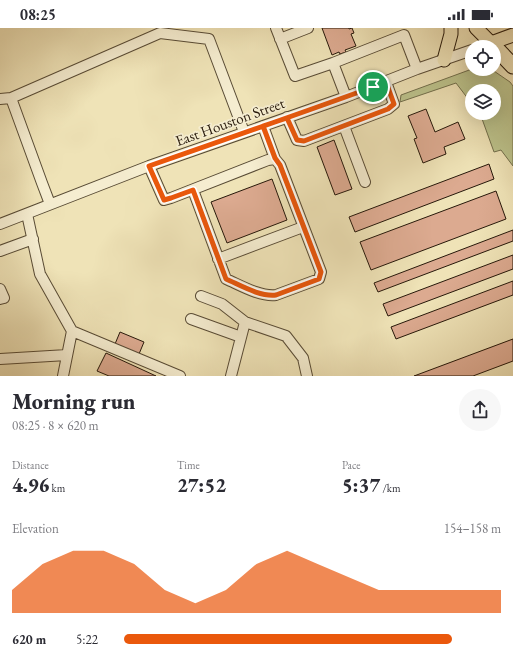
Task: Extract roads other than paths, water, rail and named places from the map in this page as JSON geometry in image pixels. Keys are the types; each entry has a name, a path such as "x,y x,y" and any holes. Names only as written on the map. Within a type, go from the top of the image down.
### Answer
{"highway":[{"path":"501,57 513,66"}],"main road":[{"path":"444,60 451,34 451,28"},
{"path":"476,28 482,40"},
{"path":"499,40 513,35"}],"street":[{"path":"276,28 295,76 404,35 417,69"},
{"path":"280,39 308,28"},
{"path":"0,99 11,98 158,30 209,39 244,132"},
{"name":"East Houston Street","path":"0,224 149,166 346,97 417,69 465,52"},
{"path":"332,63 346,97"},
{"path":"287,118 297,140 304,141 388,109 394,104 386,82"},
{"path":"11,98 50,204"},
{"path":"193,190 226,279 248,289 270,296 319,279 321,272 280,165 275,158 263,126"},
{"path":"344,126 365,182"},
{"path":"149,166 164,200 275,158"},
{"path":"27,214 40,274 72,331 180,376"},
{"path":"218,259 303,226"},
{"path":"0,252 33,239"},
{"path":"0,289 4,298 0,299"},
{"path":"201,296 222,304 244,322 286,336 303,358 307,376"},
{"path":"191,319 241,337"},
{"path":"231,376 244,322"},
{"path":"63,376 72,331"},
{"path":"0,359 67,355"}]}
